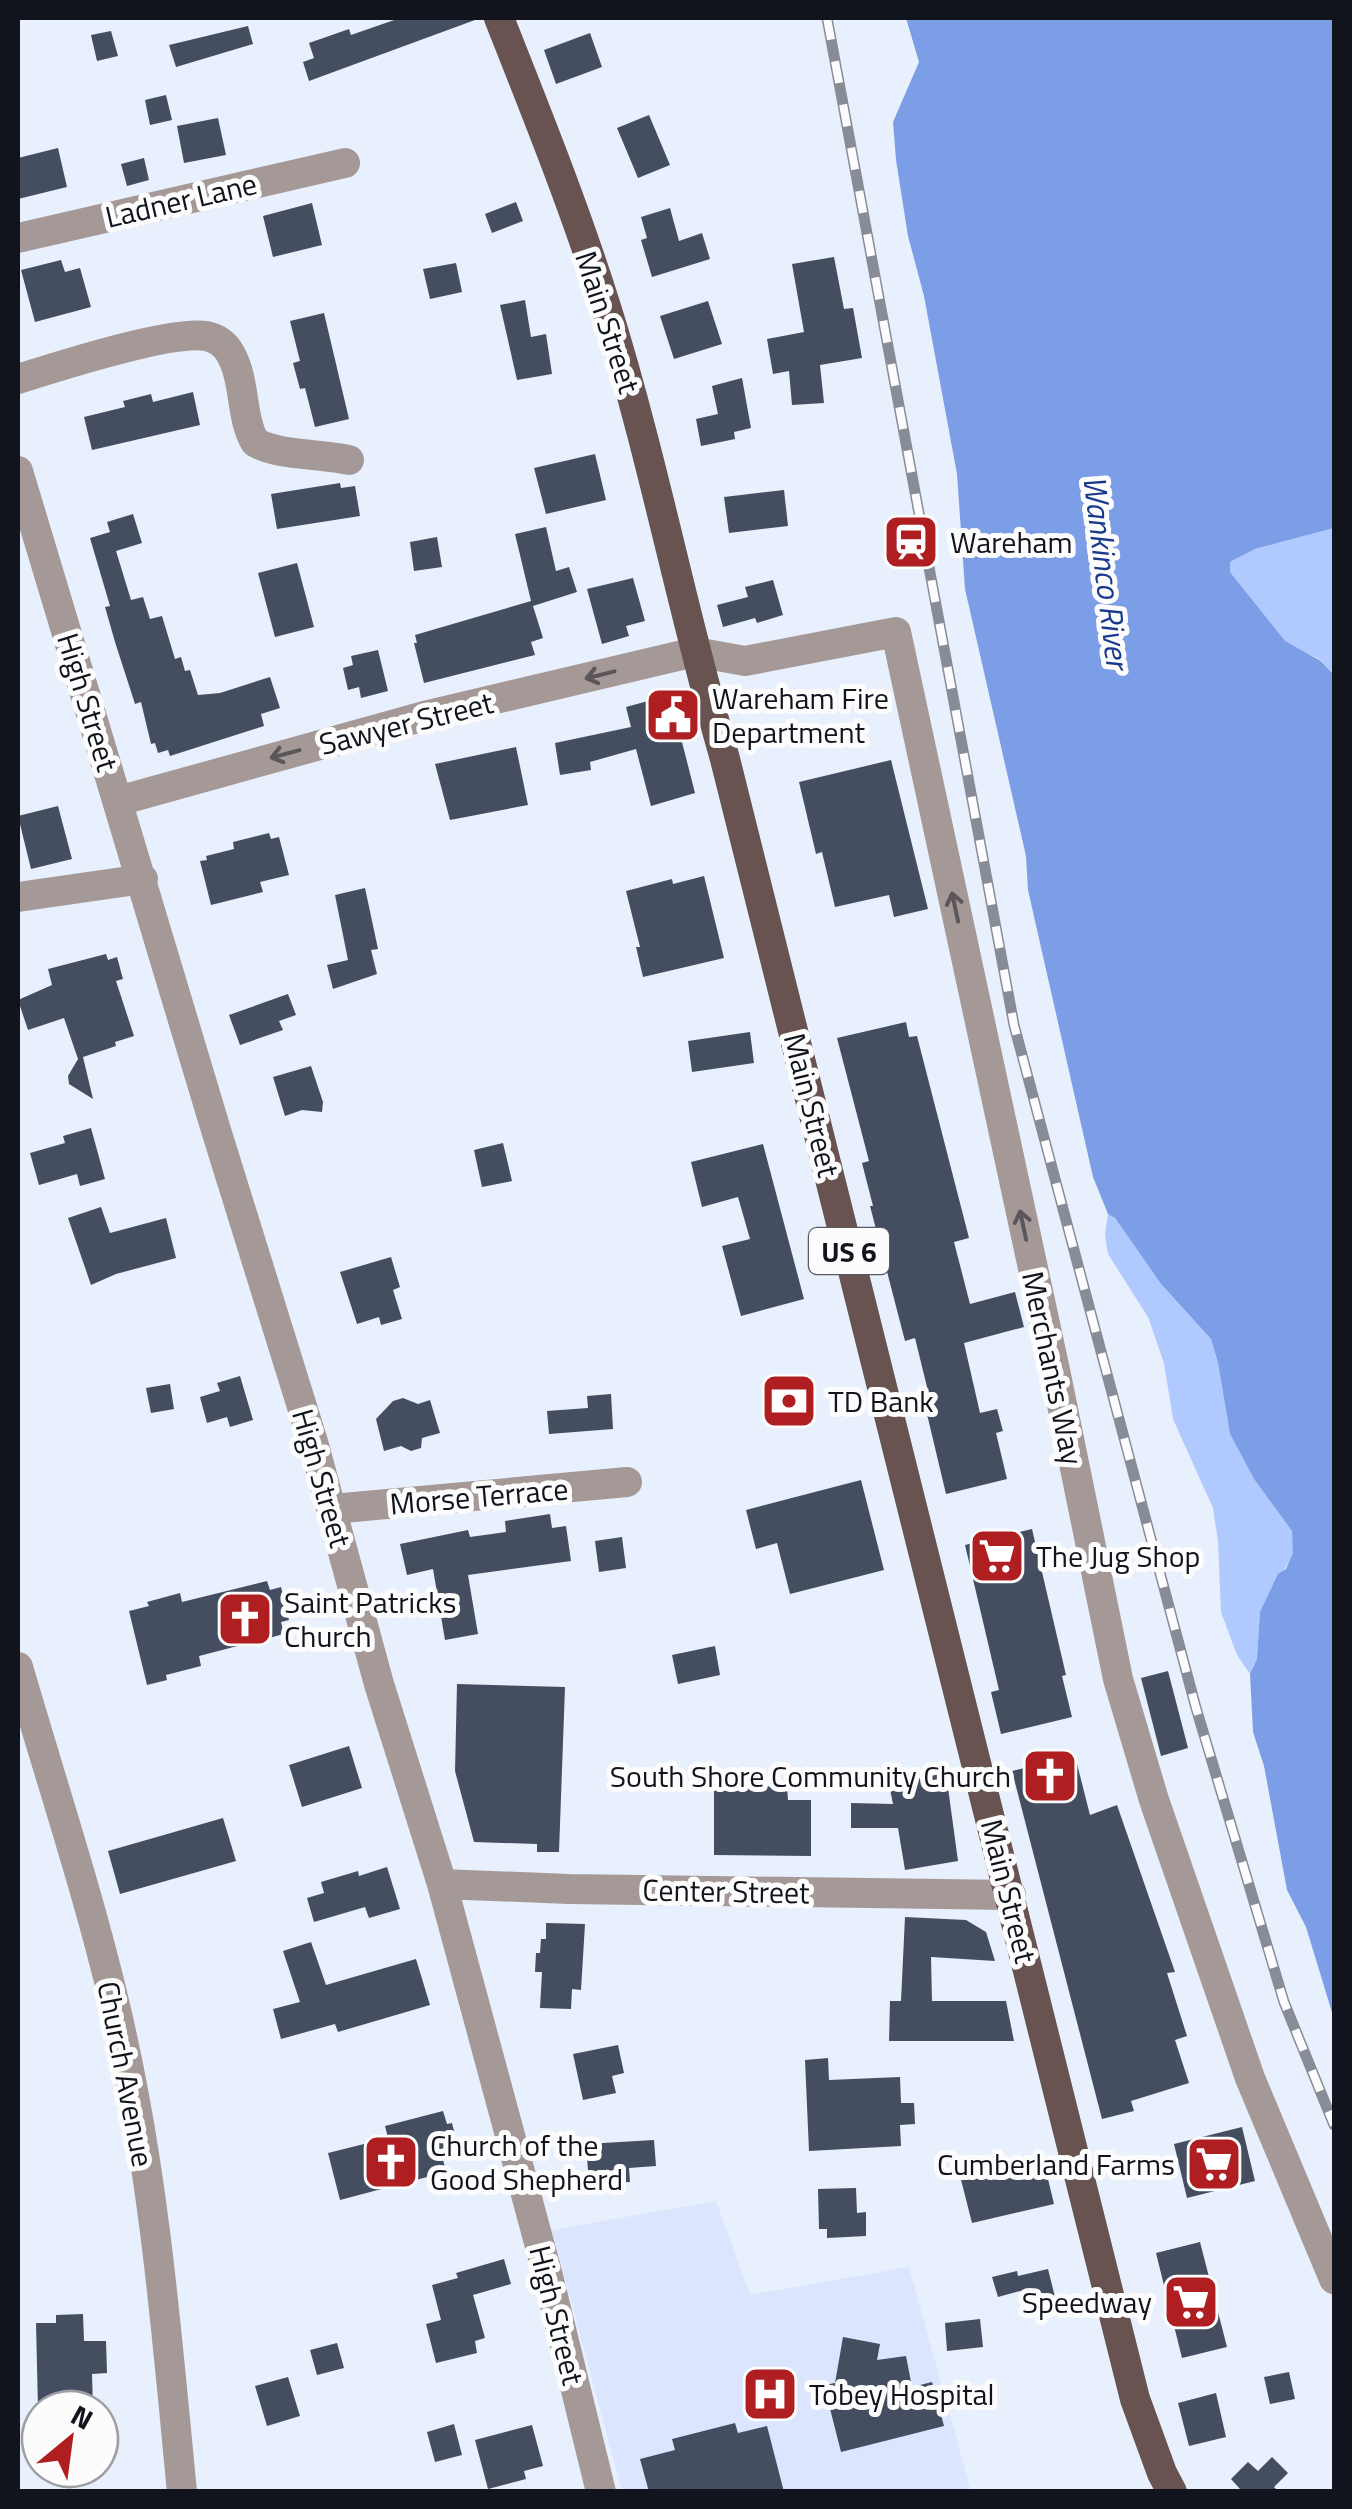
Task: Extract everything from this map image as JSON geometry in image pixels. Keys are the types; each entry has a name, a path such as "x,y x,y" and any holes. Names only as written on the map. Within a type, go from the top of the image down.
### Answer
{"main road":[{"name":"Main Street","path":"499,18 606,308 662,504 694,652 725,759 1135,2399 1172,2492"}],"street":[{"name":"Ladner Lane","path":"18,238 345,162"},
{"path":"18,379 165,340 210,336 232,355 255,442 272,450 349,460"},
{"name":"High Street","path":"18,471 442,1884 538,2237 601,2492"},
{"name":"Merchants Way","path":"694,652 745,661 896,632 1118,1679 1154,1800 1250,2078 1334,2279"},
{"name":"Sawyer Street","path":"118,800 428,715 694,652"},
{"path":"18,897 142,879"},
{"name":"Morse Terrace","path":"332,1509 628,1482"},
{"name":"Church Avenue","path":"18,1667 96,1936 128,2064 158,2250 182,2492"},
{"name":"Center Street","path":"442,1884 569,1890 1010,1895"}],"shaded area":[{"path":"1334,528 1334,675 1321,660 1285,642 1230,572 1230,562 1255,549"},
{"path":"1108,1214 1115,1218 1161,1284 1211,1339 1230,1434 1254,1479 1292,1531 1294,1553 1260,1612 1257,1659 1250,1674 1237,1655 1221,1612 1213,1508 1173,1419 1164,1363 1148,1317 1108,1254"},
{"name":"Tobey Hospital","path":"716,2201 750,2295 909,2267 971,2491 622,2491 552,2230"}],"water":[{"name":"Wankinco River","path":"906,18 1334,18 1334,528 1255,549 1230,562 1230,572 1285,641 1321,661 1334,675 1334,2019 1306,1927 1287,1890 1264,1766 1253,1732 1250,1674 1257,1659 1260,1612 1293,1553 1292,1531 1254,1479 1230,1434 1211,1339 1161,1284 1115,1218 1108,1214 1093,1177 1028,890 1026,856 965,589 957,474 896,160 893,122 919,62"}],"building":[{"path":"400,18 475,20 309,81 303,62 314,58 309,43 349,29 351,35"},
{"path":"248,26 253,44 176,67 169,45"},
{"path":"111,31 118,56 97,61 91,35"},
{"path":"590,33 602,67 556,84 544,50"},
{"path":"166,95 172,120 150,125 145,100"},
{"path":"649,115 670,165 638,178 617,128"},
{"path":"218,118 226,155 184,163 177,126"},
{"path":"58,148 67,187 18,199 18,158"},
{"path":"144,158 149,180 127,186 121,164"},
{"path":"516,202 523,221 492,233 485,214"},
{"path":"312,203 322,245 273,257 263,216"},
{"path":"670,208 679,241 702,233 710,259 652,277 641,240 647,238 641,217"},
{"path":"834,257 844,309 853,308 862,358 820,365 824,403 792,405 789,371 773,374 767,339 804,332 792,264"},
{"path":"61,260 65,272 80,268 91,307 35,322 21,270"},
{"path":"456,263 462,292 430,299 423,269"},
{"path":"525,300 531,337 546,334 552,374 517,380 500,305"},
{"path":"708,301 722,344 674,359 660,316"},
{"path":"324,313 349,419 315,427 305,388 300,389 293,363 300,361 290,321"},
{"path":"742,378 751,428 734,432 735,439 701,446 696,419 718,414 712,386"},
{"path":"193,392 200,425 92,450 84,417 125,407 123,401 151,394 153,402"},
{"path":"595,454 606,500 546,514 534,468"},
{"path":"340,483 341,488 355,486 360,516 277,529 271,494"},
{"path":"784,490 788,526 729,533 724,497"},
{"path":"133,514 142,543 116,551 131,600 143,597 150,619 162,616 175,659 181,657 185,671 190,670 198,695 220,693 270,677 280,708 261,714 264,726 170,756 168,750 158,753 155,743 151,744 141,702 135,704 115,642 105,607 110,606 90,538 110,532 107,522"},
{"path":"546,527 556,571 569,567 577,592 533,606 543,638 531,642 535,655 424,683 415,635 531,601 515,534"},
{"path":"437,537 442,567 414,571 410,542"},
{"path":"297,563 314,627 275,637 258,573"},
{"path":"633,578 645,621 626,626 629,636 602,644 587,589"},
{"path":"773,580 783,615 723,627 717,605 748,597 745,587"},
{"path":"378,650 388,691 361,698 359,687 348,690 343,668 353,665 351,656"},
{"path":"670,695 695,793 651,806 636,749 590,762 591,770 560,775 555,743 631,727 626,707"},
{"path":"516,747 528,805 450,820 435,764"},
{"path":"891,760 928,909 894,917 889,895 835,907 822,852 816,854 799,782"},
{"path":"58,806 72,859 31,869 18,816"},
{"path":"269,833 271,839 279,837 289,875 260,882 263,892 211,905 200,861 234,849 233,842"},
{"path":"704,876 724,958 643,977 626,891 672,879 673,884"},
{"path":"365,888 378,949 371,950 377,974 333,989 327,965 348,960 335,895"},
{"path":"106,954 108,960 117,957 123,979 116,981 134,1036 83,1057 93,1099 69,1084 68,1076 78,1059 64,1018 28,1030 18,1000 52,985 48,969"},
{"path":"288,994 296,1015 279,1021 283,1030 240,1045 229,1015"},
{"path":"906,1022 909,1037 917,1036 969,1238 954,1242 970,1304 1015,1292 1024,1327 964,1343 980,1413 997,1409 1003,1431 996,1433 1007,1479 946,1494 921,1389 927,1387 915,1338 905,1341 870,1206 862,1163 869,1161 837,1038"},
{"path":"750,1032 754,1063 692,1072 688,1041"},
{"path":"311,1066 323,1102 322,1112 302,1110 285,1116 273,1077"},
{"path":"91,1128 105,1179 80,1186 77,1174 39,1185 30,1153 65,1143 63,1136"},
{"path":"503,1143 512,1181 482,1187 474,1150"},
{"path":"763,1144 804,1299 741,1316 722,1246 750,1239 738,1197 702,1207 691,1162"},
{"path":"101,1207 110,1233 166,1218 176,1258 91,1285 68,1218"},
{"path":"391,1257 400,1287 393,1290 402,1319 381,1325 379,1317 357,1324 340,1272"},
{"path":"240,1376 253,1420 230,1427 227,1417 207,1423 200,1397 220,1391 217,1383"},
{"path":"807,1379 810,1398 797,1400 798,1406 772,1410 767,1386"},
{"path":"170,1384 174,1409 151,1413 146,1388"},
{"path":"611,1394 613,1429 549,1434 547,1411 588,1408 587,1396"},
{"path":"403,1398 418,1404 430,1400 440,1433 422,1438 421,1448 411,1451 401,1446 384,1451 376,1419 393,1401"},
{"path":"861,1480 884,1570 790,1594 777,1543 756,1549 746,1510"},
{"path":"550,1514 552,1528 566,1526 571,1561 468,1575 478,1634 445,1640 433,1569 407,1575 400,1544 468,1530 470,1537 506,1532 505,1521"},
{"path":"1032,1529 1072,1717 1001,1734 991,1692 999,1690 965,1545"},
{"path":"622,1537 626,1568 599,1572 595,1541"},
{"path":"267,1581 270,1590 281,1587 289,1620 281,1622 284,1634 199,1656 201,1666 166,1675 167,1680 147,1685 129,1611 180,1593 182,1602"},
{"path":"715,1646 720,1675 678,1684 672,1655"},
{"path":"1168,1671 1188,1748 1161,1756 1141,1678"},
{"path":"457,1684 565,1687 559,1852 537,1852 537,1844 474,1842 455,1771"},
{"path":"349,1746 362,1788 302,1807 289,1765"},
{"path":"1075,1756 1090,1815 1117,1805 1175,1972 1167,1973 1187,2036 1175,2040 1189,2083 1131,2101 1134,2111 1102,2119 1012,1771"},
{"path":"946,1773 958,1861 905,1870 898,1828 851,1828 851,1803 893,1804 889,1784"},
{"path":"714,1785 787,1787 788,1800 811,1800 811,1856 714,1855"},
{"path":"223,1818 236,1861 120,1894 108,1851"},
{"path":"387,1867 400,1909 369,1918 365,1907 314,1922 307,1898 324,1893 321,1882"},
{"path":"905,1917 966,1920 986,1932 995,1961 931,1957 932,2001 1006,2001 1014,2041 889,2041 890,2001 901,2001"},
{"path":"546,1923 585,1924 581,1990 572,1989 571,2009 540,2008 542,1972 535,1972 536,1953 540,1953 541,1939 546,1939"},
{"path":"311,1942 326,1985 416,1959 430,2005 338,2032 335,2024 281,2039 273,2009 300,2002 283,1951"},
{"path":"618,2045 624,2073 612,2076 616,2093 583,2100 573,2054"},
{"path":"828,2058 829,2080 900,2077 901,2103 914,2103 915,2124 900,2125 901,2146 809,2151 805,2060"},
{"path":"443,2111 447,2124 452,2123 459,2151 442,2155 446,2172 340,2200 328,2153 388,2138 385,2126"},
{"path":"1242,2127 1255,2181 1187,2198 1174,2144"},
{"path":"654,2140 656,2166 629,2168 630,2182 589,2184 586,2144"},
{"path":"1042,2154 1054,2204 972,2223 957,2164"},
{"path":"856,2188 857,2213 866,2212 866,2236 827,2238 827,2229 819,2229 818,2189"},
{"path":"1200,2242 1227,2347 1182,2358 1156,2253"},
{"path":"504,2259 511,2284 473,2295 485,2338 475,2341 477,2353 436,2363 426,2324 441,2320 432,2285 458,2278 456,2273"},
{"path":"1048,2269 1057,2305 1026,2313 1020,2291 998,2297 992,2277"},
{"path":"83,2314 84,2341 106,2341 107,2373 92,2374 92,2389 38,2389 36,2323 56,2323 56,2315"},
{"path":"980,2319 983,2347 947,2351 945,2323"},
{"path":"843,2337 880,2344 877,2360 906,2356 912,2387 932,2382 944,2426 841,2452 824,2385 835,2383"},
{"path":"337,2343 344,2368 317,2375 310,2350"},
{"path":"1289,2372 1295,2399 1270,2404 1264,2377"},
{"path":"288,2377 300,2416 267,2426 255,2386"},
{"path":"1216,2393 1226,2437 1189,2446 1178,2403"},
{"path":"735,2423 738,2433 767,2426 784,2492 649,2492 640,2459 675,2450 672,2439"},
{"path":"454,2424 462,2455 435,2462 427,2432"},
{"path":"532,2425 543,2466 524,2471 526,2479 488,2489 475,2440"},
{"path":"1272,2457 1288,2473 1274,2487 1279,2492 1238,2492 1240,2489 1231,2479 1248,2462 1258,2471"}],"railway":[{"path":"827,18 1014,1025 1196,1708 1284,2002 1334,2125"}],"place":[{"name":"Wareham","path":"911,542"},
{"name":"Wareham Fire Department","path":"673,715"},
{"name":"TD Bank","path":"789,1401"},
{"name":"The Jug Shop","path":"997,1556"},
{"name":"Saint Patricks Church","path":"245,1619"},
{"name":"South Shore Community Church","path":"1050,1776"},
{"name":"Church of the Good Shepherd","path":"391,2162"},
{"name":"Cumberland Farms","path":"1214,2164"},
{"name":"Speedway","path":"1191,2302"},
{"name":"Tobey Hospital","path":"770,2394"}]}
